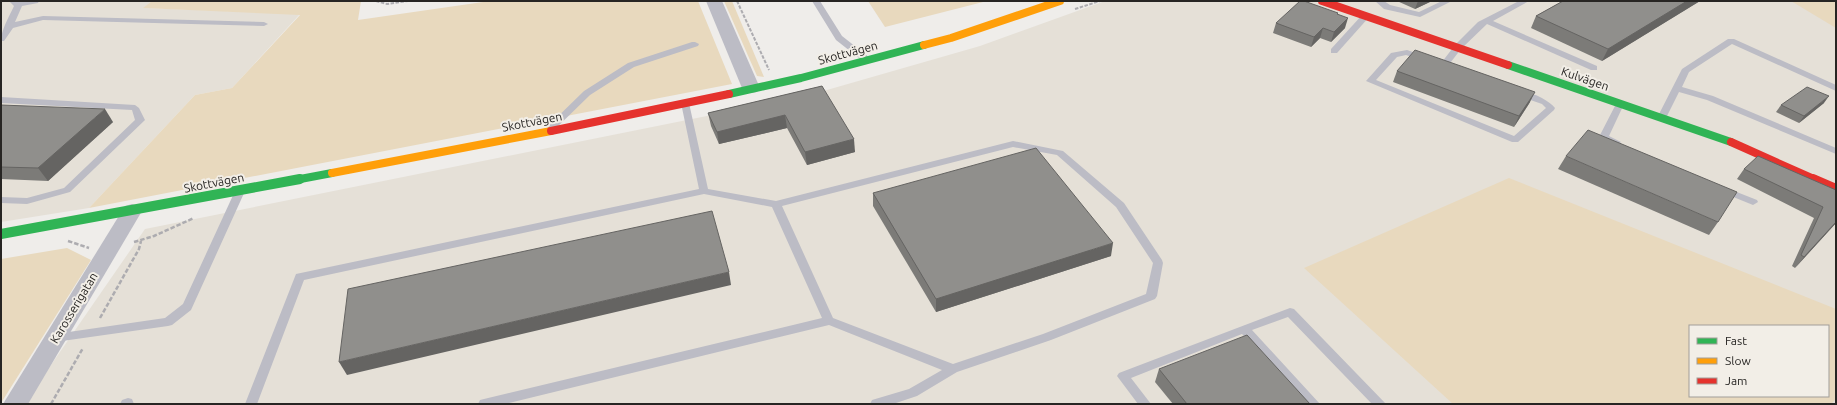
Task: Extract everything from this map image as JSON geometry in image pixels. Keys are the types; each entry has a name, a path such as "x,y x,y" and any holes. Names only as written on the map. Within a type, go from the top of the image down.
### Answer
{"street":[{"path":"714,1 752,88"},
{"name":"Skottvägen","path":"1,234 240,191 548,131 776,83 951,38 1060,1"},
{"name":"Kulvägen","path":"1322,1 1749,149 1836,188"},
{"name":"Karosserigatan","path":"15,404 132,211"}],"lane":[{"path":"1,39 10,26 15,3 35,1"},
{"path":"816,1 839,38 867,60"},
{"path":"1379,1 1387,7 1420,15 1448,1"},
{"path":"1509,89 1545,102 1551,108 1515,140 1370,81 1394,55 1407,52 1447,67 1458,48 1481,24 1525,1"},
{"path":"1377,20 1387,7"},
{"path":"1334,50 1366,16"},
{"path":"10,26 43,18 264,24"},
{"path":"1487,21 1594,68"},
{"path":"1662,118 1685,71 1731,41 1836,88"},
{"path":"548,131 587,93 631,65 695,44"},
{"path":"1676,88 1710,98 1836,151"},
{"path":"1,100 135,108 140,120 67,190 27,201 1,200"},
{"path":"685,103 704,191"},
{"path":"1620,104 1604,137 1626,147"},
{"path":"250,404 300,277 704,191 776,204 1013,144 1060,154 1120,205 1158,263 1151,296 1047,337 953,369 913,393 876,404"},
{"path":"1718,187 1753,202"},
{"path":"55,338 168,322 182,311 187,307 240,191"},
{"path":"776,204 829,321"},
{"path":"1145,404 1124,376 1290,312 1380,404"},
{"path":"484,404 829,321 953,369"},
{"path":"1244,330 1314,404"}],"path":[{"path":"376,1 380,3 392,4 408,1"},
{"path":"737,1 776,83"}],"shaded area":[{"path":"1,1 152,1 144,8 300,14 232,88 195,95 89,208 1,222"},
{"path":"152,1 361,1 358,20 490,1 698,1 732,84 89,208 195,95 232,88 300,15 143,8"},
{"path":"724,1 732,1 764,77 757,76"},
{"path":"868,1 987,1 885,27"},
{"path":"1105,1 1836,1 1836,404 24,404 145,229 806,96 980,46"},
{"path":"1791,1 1836,1 1836,28"},
{"path":"1509,178 1836,309 1836,399 1831,404 1453,404 1304,268"},
{"path":"67,248 91,260 1,403 1,259"}],"building":[{"path":"1300,1 1304,1 1338,13 1337,14 1348,18 1334,32 1323,28 1314,37 1276,23"},
{"path":"1563,1 1687,1 1608,49 1536,16"},
{"path":"1415,50 1535,92 1519,116 1397,71"},
{"path":"822,86 854,139 805,152 785,115 717,132 708,113"},
{"path":"1807,87 1829,96 1804,116 1781,105"},
{"path":"1,105 105,109 38,168 1,167"},
{"path":"1588,130 1737,192 1718,222 1566,156"},
{"path":"1036,148 1113,243 936,299 873,193"},
{"path":"1758,156 1836,190 1836,222 1804,257 1801,255 1823,207 1744,169"},
{"path":"712,211 729,272 339,362 348,289"},
{"path":"1247,335 1310,404 1187,404 1159,369"}],"traffic: fast":[{"path":"729,94 801,78 924,45"},
{"path":"1508,65 1731,142"},
{"path":"1,234 332,173"}],"traffic: slow":[{"path":"924,45 951,38 1060,1"},
{"path":"332,173 551,131"}],"traffic: jam":[{"path":"1322,1 1508,65"},
{"path":"551,131 729,94"},
{"path":"1731,142 1836,189"}]}
